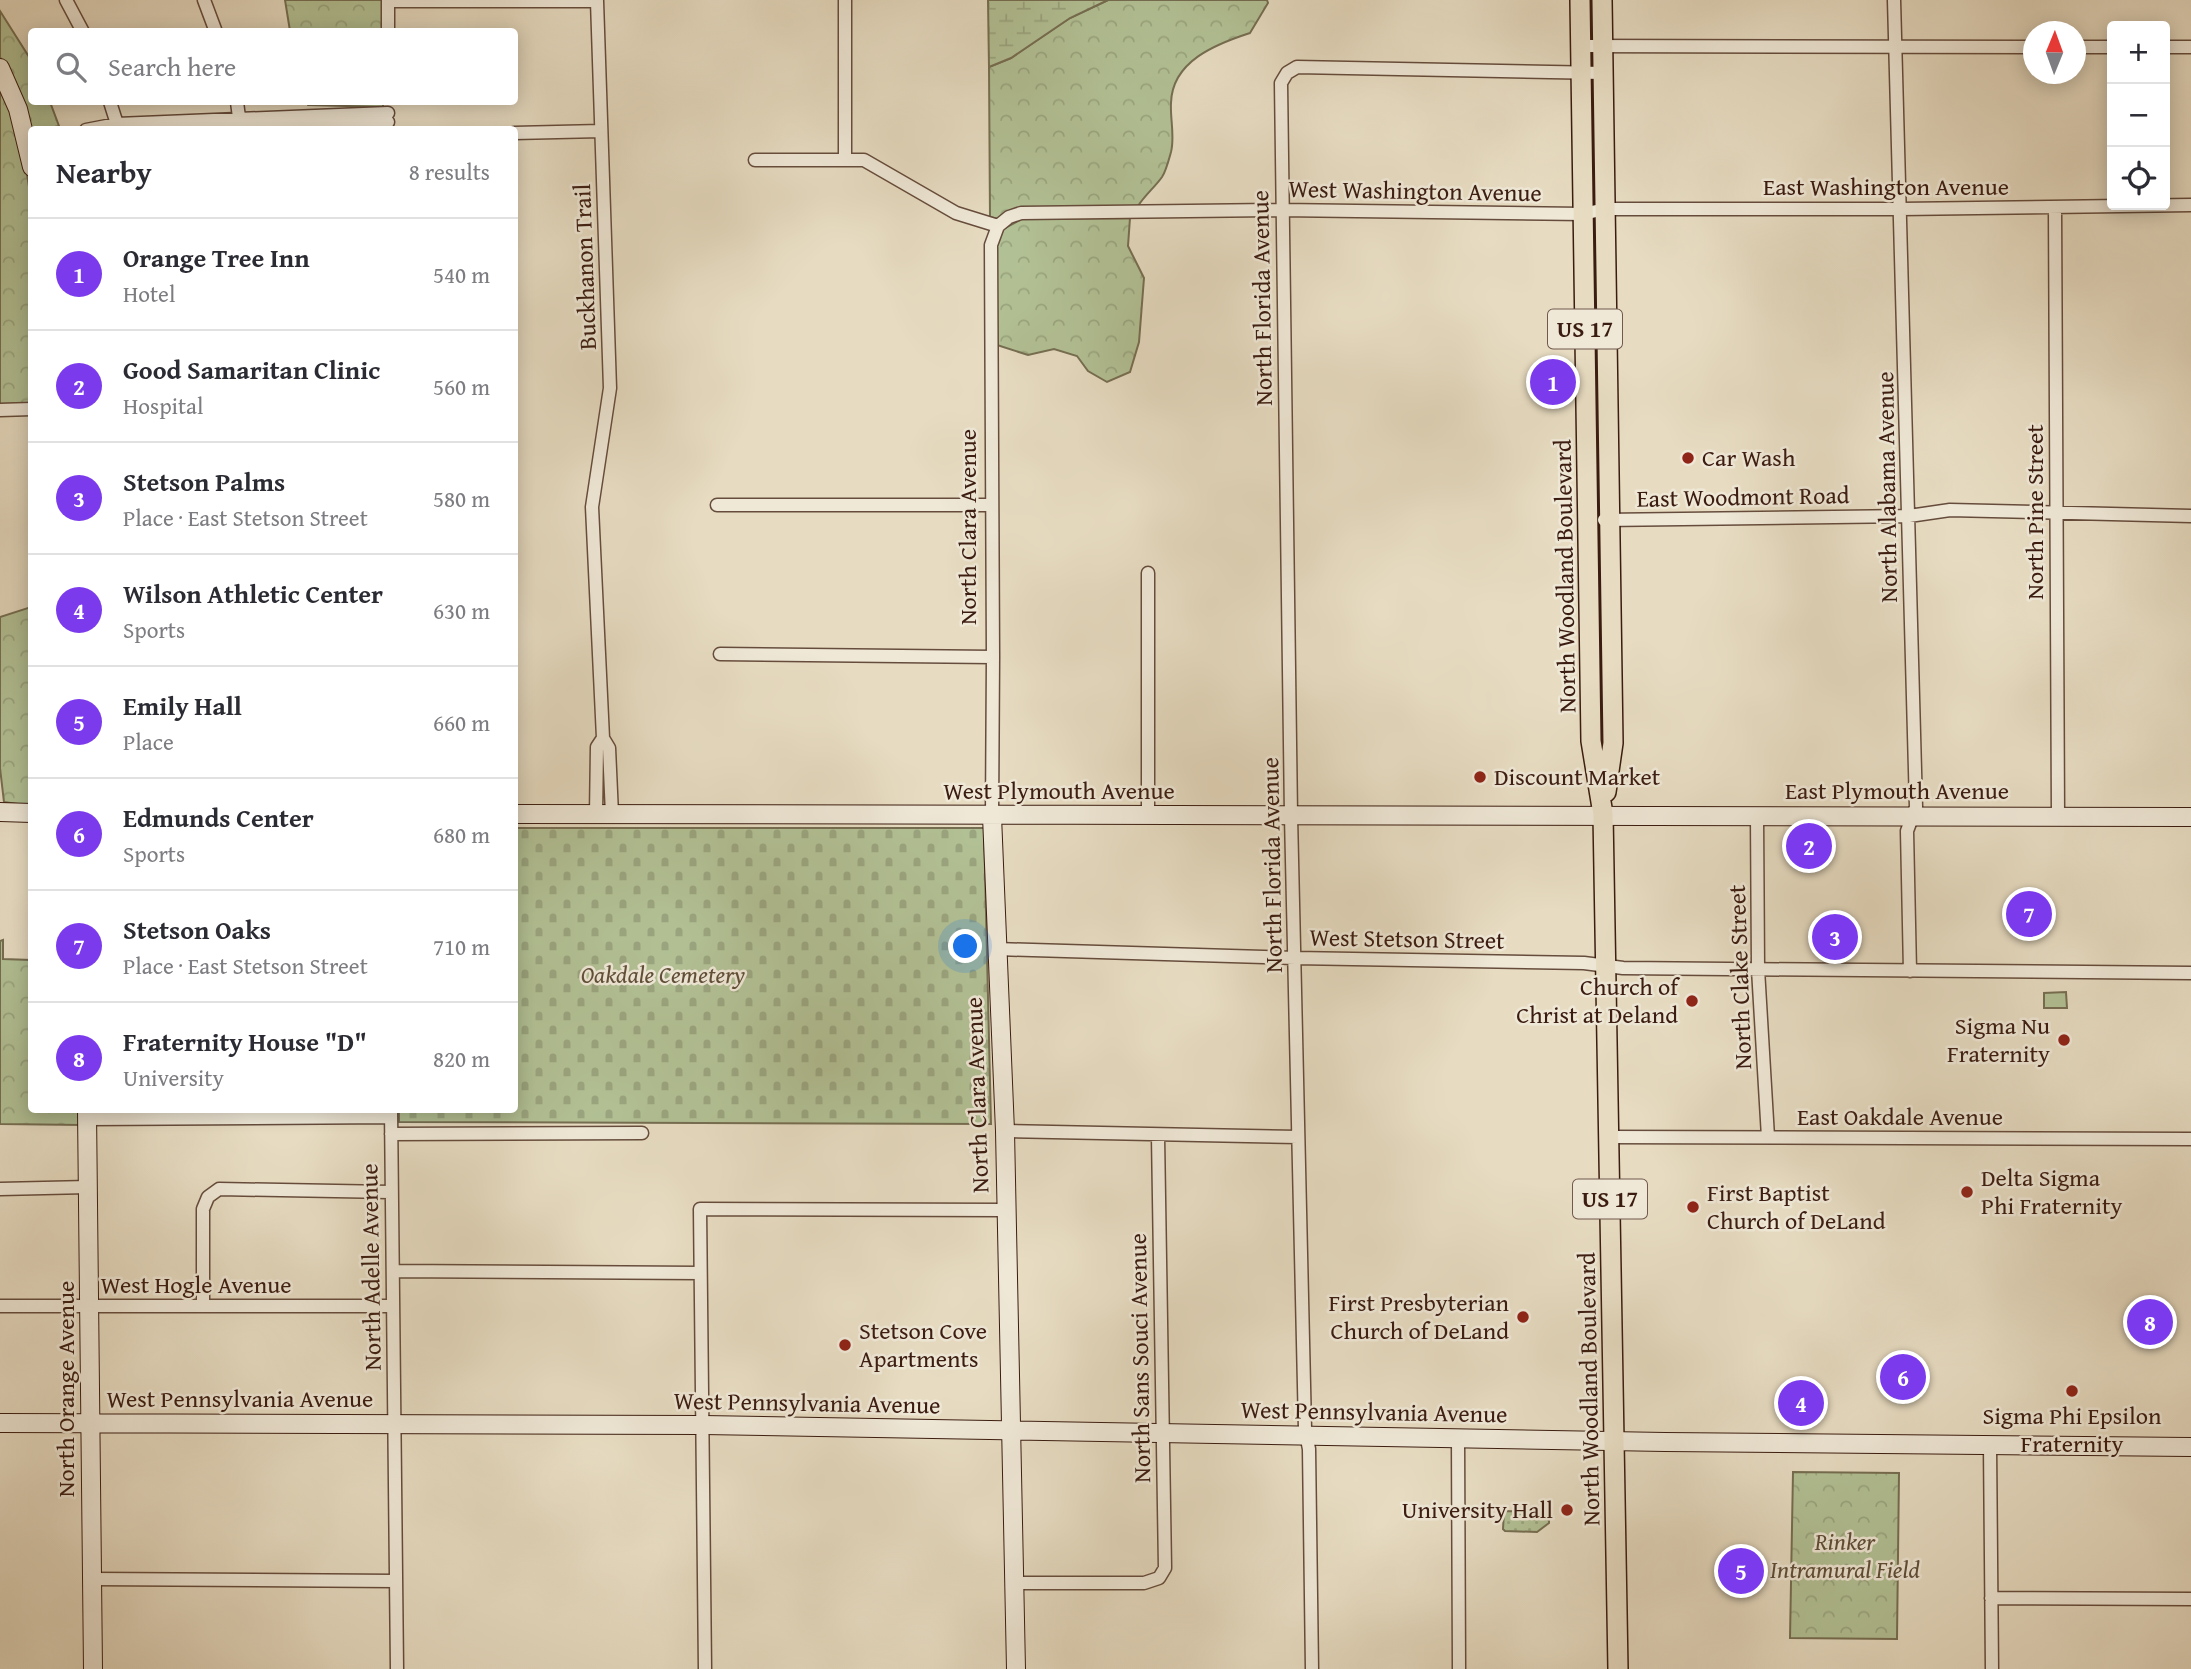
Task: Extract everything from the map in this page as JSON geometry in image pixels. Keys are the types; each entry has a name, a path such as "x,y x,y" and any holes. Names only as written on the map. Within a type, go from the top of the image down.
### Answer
{"main road":[{"name":"North Woodland Boulevard","path":"1580,0 1591,741 1603,814 1618,1669"},
{"name":"North Woodland Boulevard","path":"1602,0 1613,743 1603,814"}],"street":[{"path":"66,0 81,28"},
{"path":"204,0 214,28"},
{"path":"845,0 845,160"},
{"name":"North Alabama Avenue","path":"1894,0 1916,807 1907,831 1910,971"},
{"path":"388,1 388,28"},
{"name":"Buckhanon Trail","path":"388,1 597,1 610,388 592,507 603,738 609,748 604,814"},
{"path":"1581,46 2023,47"},
{"path":"2086,47 2107,47"},
{"path":"2170,47 2191,47"},
{"name":"North Florida Avenue","path":"1312,1669 1291,816 1281,83 1287,73 1297,67 1581,73"},
{"path":"0,68 28,140"},
{"path":"1581,73 1603,73"},
{"path":"111,105 117,124"},
{"path":"237,105 240,123"},
{"path":"107,126 388,116"},
{"path":"311,126 388,116"},
{"path":"240,123 287,126"},
{"path":"518,133 601,131"},
{"path":"755,160 864,160 956,213 998,226"},
{"name":"East Washington Avenue","path":"1583,214 1605,209 2191,205"},
{"name":"North Pine Street","path":"2055,208 2058,816"},
{"name":"West Washington Avenue","path":"998,226 1009,217 1021,213 1281,210 1583,214"},
{"name":"North Clara Avenue","path":"998,226 991,245 992,816 1005,1131 1016,1669"},
{"path":"0,410 28,409"},
{"path":"717,505 992,505"},
{"name":"East Woodmont Road","path":"1588,520 1909,516 1950,510 2191,516"},
{"path":"1148,573 1148,816"},
{"path":"720,654 993,657"},
{"path":"0,813 28,813"},
{"name":"West Plymouth Avenue","path":"518,814 1603,814"},
{"name":"East Plymouth Avenue","path":"1603,814 2191,817"},
{"name":"North Clake Street","path":"1756,816 1758,969 1768,1137"},
{"name":"West Stetson Street","path":"997,949 1584,963 1623,968 2191,974"},
{"path":"87,1114 391,1113"},
{"name":"North Adelle Avenue","path":"391,1113 397,1669"},
{"name":"North Orange Avenue","path":"87,1114 93,1669"},
{"path":"1005,1131 1298,1137"},
{"path":"391,1134 642,1133"},
{"name":"North Sans Souci Avenue","path":"1014,1583 1144,1583 1159,1578 1165,1568 1158,1136"},
{"name":"East Oakdale Avenue","path":"1609,1137 2191,1139"},
{"path":"0,1189 88,1187"},
{"path":"203,1306 203,1209 208,1196 219,1189 390,1192"},
{"path":"705,1669 700,1209 1005,1210"},
{"path":"393,1271 700,1273"},
{"name":"West Hogle Avenue","path":"0,1306 392,1306"},
{"name":"West Pennsylvania Avenue","path":"0,1423 703,1425 2191,1447"},
{"path":"1458,1438 1459,1669"},
{"path":"1990,1446 1992,1669"},
{"path":"93,1579 396,1581"},
{"path":"1991,1598 2191,1599"}],"green space":[{"path":"285,0 383,0 383,28 290,28"},
{"path":"988,0 1108,0 1070,18 1011,58 989,67"},
{"path":"1108,0 1267,0 1268,3 1250,33 1198,56 1179,76 1173,88 1173,140 1167,165 1162,177 1138,206 998,219 990,217 989,67 1011,58 1070,18"},
{"path":"0,11 28,55 28,105 51,105 59,126 30,126 0,57"},
{"path":"0,81 23,147 28,180 28,403 0,404"},
{"path":"308,105 383,105 383,107"},
{"path":"1130,218 1128,246 1144,278 1139,342 1130,372 1107,382 1088,371 1077,356 1054,349 1028,355 997,345 997,246 1003,229 1022,219"},
{"path":"28,608 28,806 4,802 0,768 0,617"},
{"name":"Oakdale Cemetery","path":"518,828 984,828 991,1124 399,1122 399,1113 518,1113"},
{"path":"3,940 3,959 28,960 28,1113 82,1113 82,1125 0,1124 0,941"},
{"path":"2066,992 2067,1008 2044,1008 2044,993"},
{"name":"Rinker Intramural Field","path":"1793,1472 1899,1473 1897,1639 1790,1638"},
{"path":"1504,1511 1539,1512 1549,1523 1537,1532 1505,1531"}],"place":[{"name":"Orange Tree Inn","path":"1553,382"},
{"name":"Car Wash","path":"1688,458"},
{"name":"Discount Market","path":"1480,777"},
{"name":"Good Samaritan Clinic","path":"1809,846"},
{"name":"Stetson Oaks","path":"2029,914"},
{"name":"Stetson Palms","path":"1835,937"},
{"name":"Church of Christ at Deland","path":"1692,1001"},
{"name":"Sigma Nu Fraternity","path":"2064,1040"},
{"name":"Delta Sigma Phi Fraternity","path":"1967,1192"},
{"name":"First Baptist Church of DeLand","path":"1693,1207"},
{"name":"First Presbyterian Church of DeLand","path":"1523,1317"},
{"name":"Fraternity House \"D\"","path":"2150,1322"},
{"name":"Stetson Cove Apartments","path":"845,1345"},
{"name":"Edmunds Center","path":"1903,1377"},
{"name":"Sigma Phi Epsilon Fraternity","path":"2072,1391"},
{"name":"Wilson Athletic Center","path":"1801,1403"},
{"name":"University Hall","path":"1567,1510"},
{"name":"Emily Hall","path":"1741,1571"}]}
